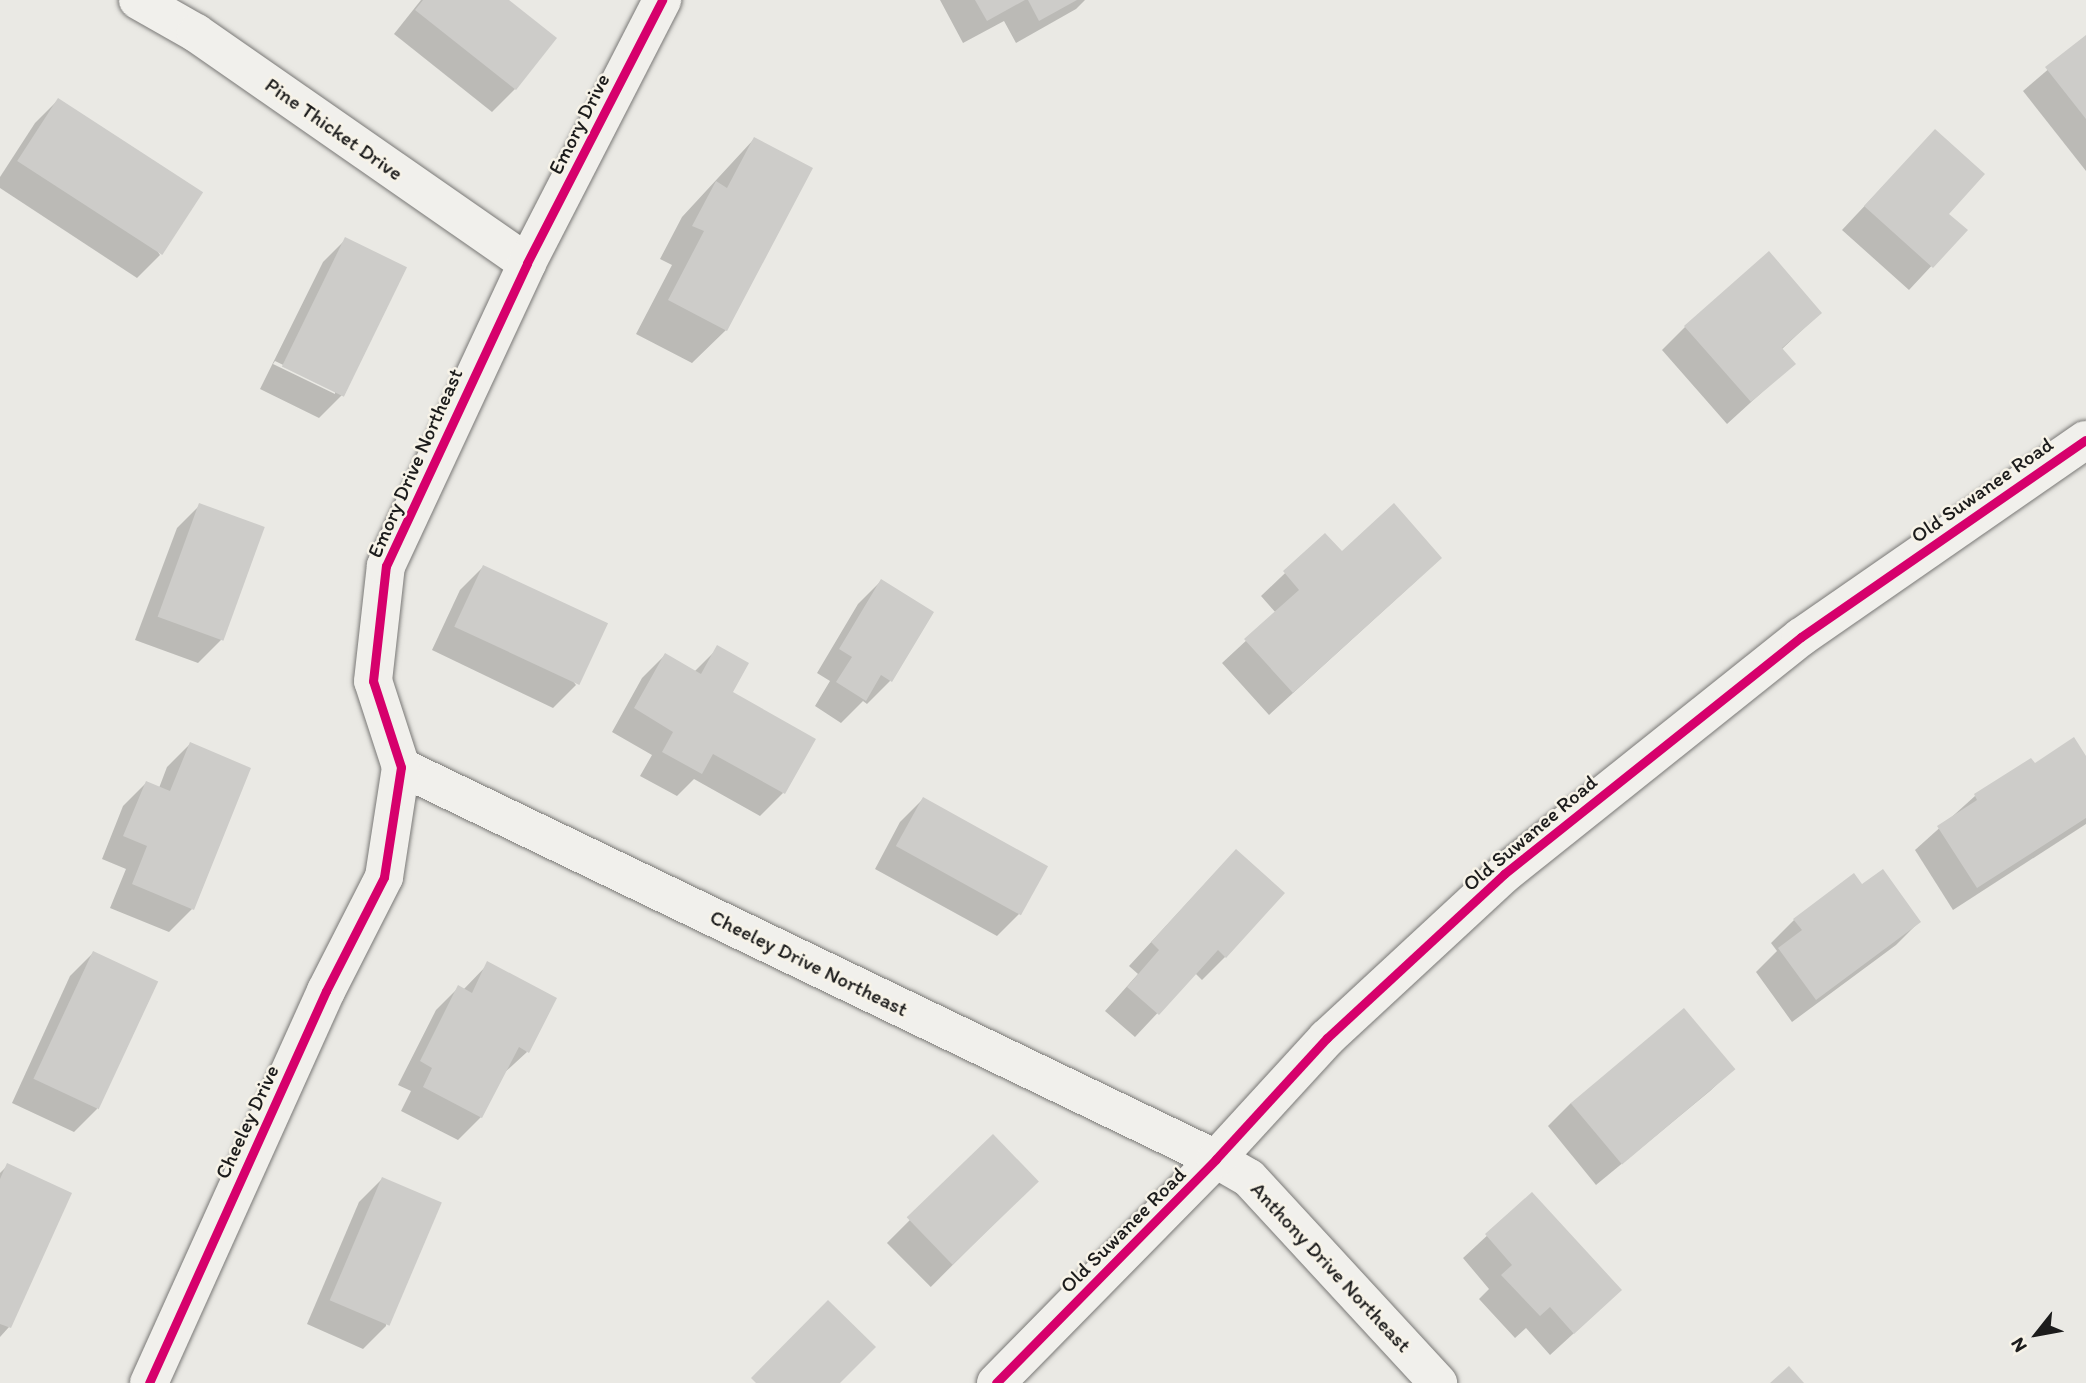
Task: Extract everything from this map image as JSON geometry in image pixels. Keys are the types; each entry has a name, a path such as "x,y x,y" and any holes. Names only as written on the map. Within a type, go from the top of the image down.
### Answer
{"street":[{"name":"Pine Thicket Drive","path":"138,0 196,33 527,263"},
{"name":"Emory Drive","path":"527,263 662,0"},
{"name":"Emory Drive Northeast","path":"401,767 373,681 386,566 527,263"},
{"name":"Old Suwanee Road","path":"996,1383 1216,1159 1328,1038 1504,874 1801,637 2086,440"},
{"name":"Cheeley Drive","path":"149,1383 326,991 384,877 401,767"},
{"name":"Cheeley Drive Northeast","path":"401,767 1216,1159"},
{"name":"Anthony Drive Northeast","path":"1216,1159 1249,1178 1438,1383"}],"building":[{"path":"423,0 509,0 557,38 516,90 415,10"},
{"path":"975,0 1025,0 987,21"},
{"path":"1028,0 1077,0 1039,21"},
{"path":"2086,35 2086,119 2045,67"},
{"path":"58,98 203,192 162,255 17,161"},
{"path":"1935,129 1985,174 1949,214 1968,230 1933,268 1864,206"},
{"path":"754,137 813,168 727,331 668,300 704,231 692,226 716,181 727,188"},
{"path":"345,237 407,267 344,397 282,366"},
{"path":"1769,251 1822,313 1782,348 1796,364 1751,402 1684,326"},
{"path":"199,503 265,527 223,641 158,617"},
{"path":"1394,503 1442,558 1293,693 1244,639 1299,590 1283,571 1325,533 1342,551"},
{"path":"483,565 608,623 579,685 454,627"},
{"path":"881,579 934,612 892,682 881,675 866,701 836,682 852,657 839,649"},
{"path":"717,645 749,663 733,692 816,739 785,794 713,754 702,774 662,752 673,732 634,708 665,653 701,674"},
{"path":"2074,737 2086,756 2086,818 1977,888 1937,826 1977,800 1974,794 2031,758 2035,763"},
{"path":"190,742 251,768 194,910 132,884 147,846 123,836 146,781 170,791"},
{"path":"923,797 1048,866 1021,915 896,846"},
{"path":"1236,849 1285,893 1226,958 1218,950 1159,1015 1127,987 1159,950 1151,942"},
{"path":"1883,869 1921,922 1816,1000 1778,948 1802,930 1793,919 1854,873 1862,884"},
{"path":"93,951 158,981 99,1109 33,1079"},
{"path":"487,961 557,998 529,1053 519,1047 482,1118 423,1087 432,1068 420,1061 458,985 472,993"},
{"path":"1684,1008 1735,1069 1622,1164 1571,1103"},
{"path":"993,1134 1039,1181 953,1265 907,1217"},
{"path":"7,1163 72,1193 11,1328 0,1324 0,1179"},
{"path":"382,1177 442,1202 389,1326 330,1300"},
{"path":"1532,1192 1622,1290 1574,1334 1550,1307 1540,1316 1501,1275 1512,1265 1485,1234"},
{"path":"828,1300 876,1347 840,1383 756,1383 751,1378"},
{"path":"1789,1366 1804,1383 1770,1383"}],"cycle path":[{"path":"149,1383 326,991 384,877 401,767 373,681 386,566 527,263 662,0"},
{"path":"996,1383 1216,1159 1327,1038 1504,874 1801,637 2086,440"}]}
